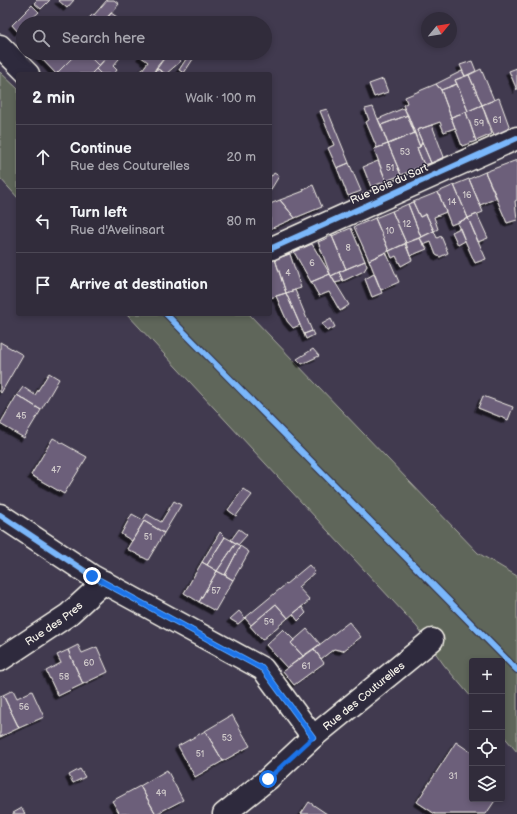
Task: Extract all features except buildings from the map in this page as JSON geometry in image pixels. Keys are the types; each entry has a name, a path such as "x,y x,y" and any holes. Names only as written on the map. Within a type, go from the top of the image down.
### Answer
{"street":[{"path":"0,46 26,72"},
{"name":"Rue Bois du Sart","path":"272,247 517,138"},
{"path":"0,515 104,582 263,669 313,737"},
{"name":"Rue des Pres","path":"0,660 68,615 104,582"},
{"name":"Rue des Couturelles","path":"224,814 268,779 313,737 432,640"}],"shaded area":[{"path":"0,72 16,87 16,196 0,178"},
{"path":"129,316 251,316 478,553 517,576 517,752 505,738 505,658 469,658 469,694 444,665 417,627"}],"cycle path":[{"path":"272,248 517,138"},
{"path":"168,316 517,670"},
{"path":"0,515 92,576 263,669 313,737"}],"route":[{"path":"92,576 263,669 313,737 268,779"}]}
